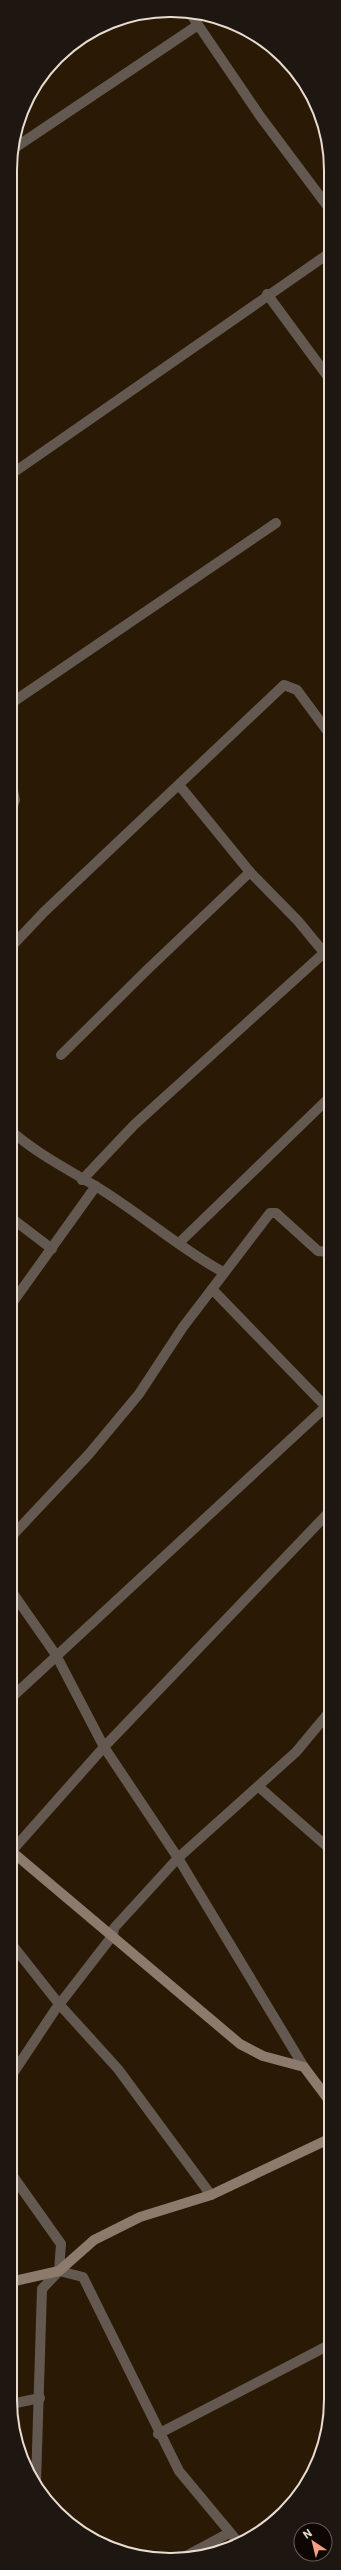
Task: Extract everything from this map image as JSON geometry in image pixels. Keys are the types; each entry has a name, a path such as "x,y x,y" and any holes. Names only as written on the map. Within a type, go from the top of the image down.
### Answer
{"street":[{"path":"194,19 260,116 324,202"},
{"path":"19,145 198,25"},
{"path":"17,471 267,294 324,257"},
{"path":"267,294 324,371"},
{"path":"17,699 276,523"},
{"path":"17,941 284,685 297,690 324,727"},
{"path":"179,785 250,872 298,921 324,953"},
{"path":"61,1055 148,968 250,872"},
{"path":"82,1180 134,1125 324,960"},
{"path":"179,1243 324,1103"},
{"path":"17,1136 82,1180 96,1186 179,1243 198,1259 223,1272"},
{"path":"17,1296 96,1186"},
{"path":"17,1531 89,1454 139,1394 183,1327 223,1272 270,1214 276,1213 318,1252 324,1252"},
{"path":"17,1222 52,1249"},
{"path":"212,1289 324,1402"},
{"path":"17,1692 56,1655 324,1412"},
{"path":"17,1845 104,1747 324,1517"},
{"path":"17,1599 56,1655 104,1747 178,1858 304,2066 324,2093"},
{"path":"17,2067 59,2004 113,1935 114,1928 178,1858 296,1752 324,1718"},
{"path":"258,1787 324,1844"},
{"path":"17,1857 113,1935 240,2044 263,2056 304,2066"},
{"path":"17,1951 59,2004 118,2069 211,2195"},
{"path":"36,2473 40,2398 42,2289 59,2271 94,2240 140,2217 211,2195 324,2141"},
{"path":"17,2182 61,2244 59,2271"},
{"path":"17,2280 59,2271 82,2277 158,2434 179,2471 235,2538"},
{"path":"158,2434 324,2348"},
{"path":"17,2403 40,2398"},
{"path":"196,2551 229,2532"}]}
